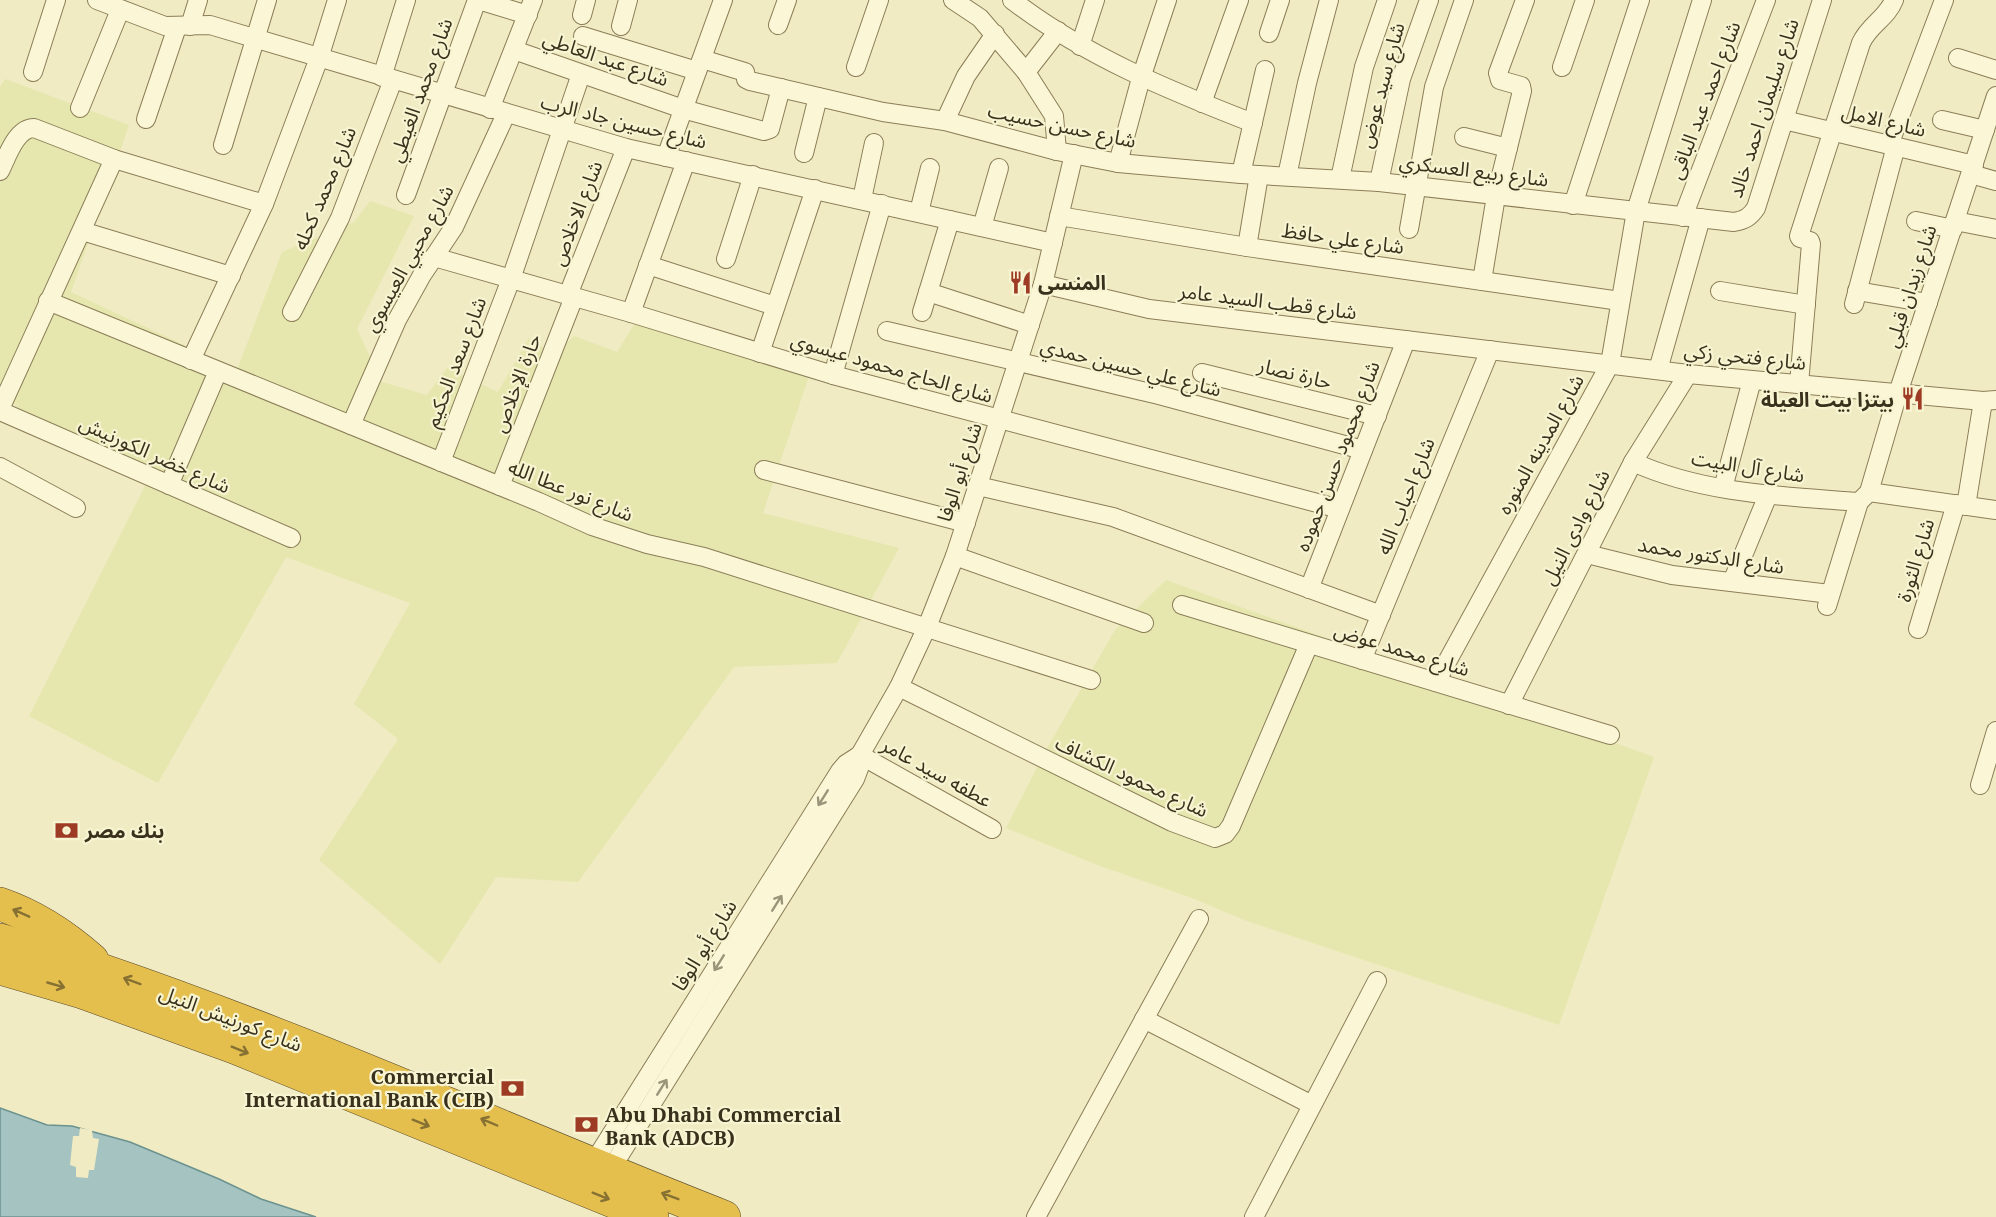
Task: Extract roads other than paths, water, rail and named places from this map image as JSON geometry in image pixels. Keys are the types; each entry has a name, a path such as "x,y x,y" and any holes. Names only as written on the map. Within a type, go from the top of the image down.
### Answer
{"highway":[{"path":"0,904 40,921 73,943 102,970"},
{"name":"شارع كورنيش النيل","path":"0,940 102,970 240,1019 724,1217"},
{"name":"شارع كورنيش النيل","path":"0,968 82,992 234,1047 652,1217"}],"street":[{"path":"33,72 56,0"},
{"name":"شارع حسين جاد الرب","path":"97,0 126,7 153,23 184,26 210,25 626,148 1053,243"},
{"path":"146,119 184,26 198,0"},
{"path":"223,145 267,0"},
{"path":"191,360 264,204 319,58 337,0"},
{"name":"شارع محمد كحله","path":"292,312 340,218 387,79 406,0"},
{"path":"478,0 531,8"},
{"name":"شارع محمد الغيطي","path":"406,195 478,0"},
{"path":"621,26 628,0"},
{"path":"666,156 723,0"},
{"path":"778,25 787,0"},
{"name":"شارع أبو الوفا","path":"600,1168 855,779 861,763 860,755 899,687 927,627 955,556 1043,284 1059,216 1066,153 1054,116 1026,72 980,18 953,0"},
{"path":"1080,46 1095,0"},
{"path":"1118,162 1141,78 1167,0"},
{"path":"1203,103 1239,0"},
{"path":"1269,33 1280,0"},
{"path":"1287,176 1306,83 1329,0"},
{"path":"1340,179 1364,67 1387,0"},
{"name":"شارع سيد عوض","path":"1379,182 1401,79 1429,0"},
{"path":"1409,229 1434,87 1464,0"},
{"path":"1482,281 1496,196 1522,88 1500,80 1498,73 1525,0"},
{"path":"1562,67 1585,0"},
{"path":"1573,205 1640,0"},
{"name":"شارع المدينه المنوره","path":"1436,682 1610,364 1636,211 1702,0"},
{"name":"شارع احمد عبد الباقى","path":"1658,370 1692,218 1766,0"},
{"name":"شارع سليمان احمد خالد","path":"1692,218 1743,221 1751,216 1756,208 1822,0"},
{"path":"1799,384 1811,244 1810,241 1799,236 1864,35 1887,13 1894,0"},
{"path":"1929,303 1856,297 1892,146 1944,0"},
{"path":"856,67 877,1"},
{"path":"1014,1 1080,46 1141,78 1253,123"},
{"path":"80,108 126,7"},
{"name":"شارع محيي العيسوي","path":"351,425 397,320 454,227 498,111 514,50 531,8"},
{"path":"1026,72 1058,31"},
{"path":"945,121 966,76 995,34"},
{"path":"583,36 699,65"},
{"name":"شارع عبد العاطي","path":"514,50 683,109 766,132 770,129 781,88"},
{"path":"1958,58 1996,70"},
{"name":"شارع حسن حسيب","path":"699,65 744,71 748,81 883,112 945,121 1066,153 1118,162 1250,174"},
{"path":"1247,247 1253,123 1265,70"},
{"name":"شارع سعد الحكيم","path":"441,462 511,279 581,74"},
{"name":"شارع زيدان قبلي","path":"1829,600 1972,169 1990,125 1996,96"},
{"path":"804,153 818,97"},
{"name":"شارع الامل","path":"1784,120 1892,146 1972,169 1996,181"},
{"path":"1942,120 1990,125"},
{"path":"0,171 20,134 28,128 34,128 114,159 264,204"},
{"path":"1464,137 1508,148"},
{"path":"862,199 874,143"},
{"name":"شارع الاخلاص","path":"571,296 626,148"},
{"path":"0,410 114,159"},
{"path":"631,313 686,161"},
{"path":"919,212 930,168"},
{"path":"982,227 999,168"},
{"name":"شارع ربيع العسكري","path":"1250,174 1379,182 1692,218"},
{"path":"726,260 753,175"},
{"path":"760,353 815,189"},
{"path":"833,375 882,204"},
{"name":"شارع علي حافظ","path":"1059,216 1247,247 1620,301"},
{"path":"922,312 950,220"},
{"path":"1916,221 1996,229"},
{"path":"82,231 231,276"},
{"name":"شارع الحاج محمود عيسوي","path":"434,257 631,313 833,375 1340,509"},
{"path":"648,265 776,306"},
{"name":"شارع قطب السيد عامر","path":"1043,284 1149,309 1490,350"},
{"path":"1720,291 1806,305"},
{"path":"928,292 1030,325"},
{"name":"حارة الإخلاص","path":"500,486 571,296"},
{"name":"شارع نور عطا الله","path":"48,300 592,525 647,544 704,557 1091,680"},
{"name":"شارع علي حسين حمدي","path":"887,331 1160,395 1363,450"},
{"name":"شارع محمود حسن حموده","path":"1309,589 1406,340"},
{"name":"شارع فتحي زكي","path":"1490,350 1688,374 1990,401"},
{"name":"شارع احباب الله","path":"1362,660 1490,350"},
{"path":"169,485 218,371"},
{"name":"حارة نصار","path":"1202,374 1377,416"},
{"name":"شارع وادى النيل","path":"1509,705 1633,462 1688,374"},
{"path":"1723,488 1752,380"},
{"name":"شارع الثورة","path":"1918,629 1961,505 1990,401"},
{"name":"شارع خضر الكورنيش","path":"0,410 291,538"},
{"name":"شارع آل البيت","path":"1633,462 1657,473 1723,488 1768,495 1864,497 1996,510"},
{"path":"0,467 76,508"},
{"path":"764,470 966,522"},
{"name":"شارع محمد عوض","path":"978,486 1113,517 1381,615"},
{"path":"1732,582 1768,495"},
{"name":"شارع الدكتور محمد","path":"1587,554 1672,575 1732,582 1829,600"},
{"path":"955,556 1144,623"},
{"name":"شارع محمد عوض","path":"1182,605 1610,735"},
{"name":"شارع محمود الكشاف","path":"899,687 1172,822 1215,838 1225,834 1230,826 1309,644"},
{"path":"1980,785 1996,731"},
{"name":"عطفه سيد عامر","path":"860,755 992,829"},
{"path":"1036,1217 1199,918"},
{"path":"1254,1217 1377,981"},
{"path":"1144,1019 1312,1105"}],"water":[{"path":"0,1108 47,1125 72,1126 130,1142 261,1199 316,1217 0,1217"}],"place":[{"name":"المنسى","path":"1020,282"},
{"name":"بيتزا بيت العيلة","path":"1912,399"},
{"name":"بنك مصر","path":"67,830"},
{"name":"Commercial International Bank (CIB)","path":"512,1088"},
{"name":"Abu Dhabi Commercial Bank (ADCB)","path":"587,1125"}]}
